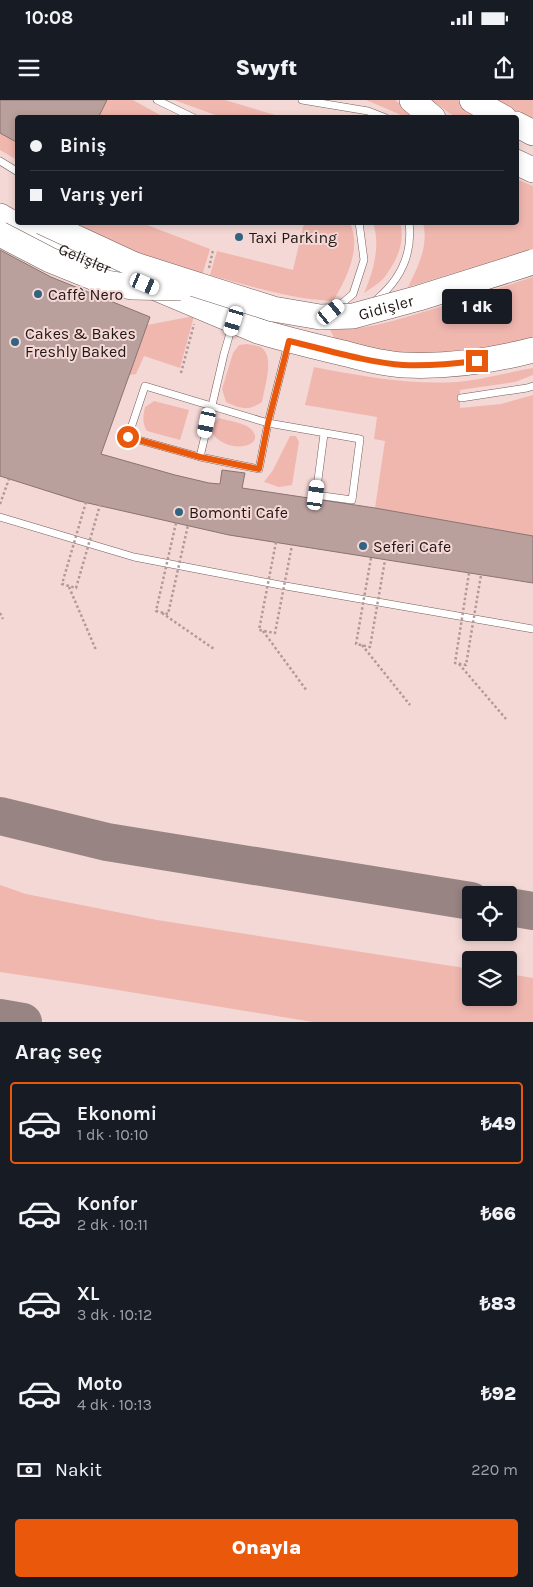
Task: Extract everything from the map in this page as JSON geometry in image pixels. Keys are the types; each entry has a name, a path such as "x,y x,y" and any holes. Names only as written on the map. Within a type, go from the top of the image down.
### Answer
{"highway":[{"path":"412,100 430,115"},
{"path":"472,100 499,115"},
{"path":"519,126 533,133"},
{"path":"519,164 533,171"},
{"path":"0,200 15,208"},
{"name":"Gelişler","path":"0,216 15,225"},
{"name":"Gelişler","path":"15,225 37,238 234,321 280,330 367,359 402,365 442,365 533,350"},
{"name":"Gidişler","path":"48,225 135,265 273,309 320,317 352,316 419,298 533,262"},
{"path":"0,234 50,260 107,283 132,287 188,288 232,295"}],"lane":[{"path":"157,100 188,115"},
{"path":"302,100 368,111 378,115"},
{"path":"0,161 15,170"},
{"path":"519,167 533,171"},
{"path":"324,434 316,495 352,500 360,438 324,434 268,423 145,386 128,437 200,457 259,469 268,423 280,330 331,312 353,294 364,260 359,225"},
{"path":"352,316 376,300 397,278 409,251 409,225"},
{"path":"200,457 211,406 234,321"},
{"path":"461,398 533,386"},
{"path":"0,517 134,557 280,585 533,629"}],"path":[{"path":"0,504 9,479"},
{"path":"86,502 62,584 69,587 76,588 100,505"},
{"path":"176,523 156,611 162,613 168,614 188,526"},
{"path":"276,542 259,630 263,631 307,691"},
{"path":"263,631 275,633 292,545"},
{"path":"371,558 356,644 362,645 370,646 385,560"},
{"path":"469,573 455,663 459,664 506,719"},
{"path":"459,664 466,665 481,575"},
{"path":"69,587 96,650"},
{"path":"0,612 3,619"},
{"path":"162,613 214,649"},
{"path":"362,645 410,705"}],"shaded area":[{"path":"107,100 133,100 160,115 99,115"},
{"path":"174,100 225,100 275,115 215,115"},
{"path":"366,100 395,100 414,115 401,115"},
{"path":"431,100 458,100 484,115 452,115"},
{"path":"495,100 533,100 533,120 519,114"},
{"path":"0,133 15,142 15,159 0,150"},
{"path":"519,180 533,186 533,249 408,287 424,248 423,225 519,225"},
{"path":"66,225 147,225 210,249 201,279"},
{"path":"304,225 351,225 354,243 351,264 333,301 286,295 210,275 217,251 293,270"},
{"path":"373,225 401,225 401,245 388,273 381,281 364,293 375,259"},
{"path":"533,277 533,344 517,349 399,355 337,343 329,328 365,327 388,322"},
{"path":"194,316 180,368 144,356 136,374 129,375 147,325"},
{"path":"247,344 262,348 268,359 268,366 262,402 253,407 244,408 226,402 222,389 233,353 239,345"},
{"path":"314,367 385,379 439,383 476,380 533,368 533,375 515,382 460,390 460,408 501,404 533,395 533,536 375,508 385,441 374,439 377,417 305,405"},
{"path":"154,401 189,410 180,440 147,431 143,420 145,407"},
{"path":"219,418 242,424 249,428 255,436 254,441 249,445 234,446 225,444 217,439 211,431 213,423"},
{"path":"290,436 296,436 299,442 292,485 279,487 264,482 273,470"},
{"path":"0,885 26,894 157,920 462,968 462,1006 517,1006 517,975 533,978 533,1022 313,1022 0,972"}],"building":[{"path":"0,100 107,100 100,115 15,115 15,141 0,133"},
{"path":"0,250 51,277 150,317 101,454 209,483 220,484 222,470 245,473 242,488 375,508 533,536 533,583 229,535 79,501 0,476"}],"taxiway":[{"path":"0,816 107,842 462,900"},
{"path":"517,908 533,911"},
{"path":"0,1018 23,1022"}],"place":[{"name":"Taxi Parking","path":"239,237"},
{"name":"Caffè Nero","path":"38,294"},
{"name":"Cakes & Bakes Freshly Baked","path":"15,342"},
{"name":"Bomonti Cafe","path":"179,512"},
{"name":"Seferi Cafe","path":"363,546"}],"route":[{"path":"128,437 200,457 259,469 268,423 289,341 402,365 442,365 477,361"}]}
